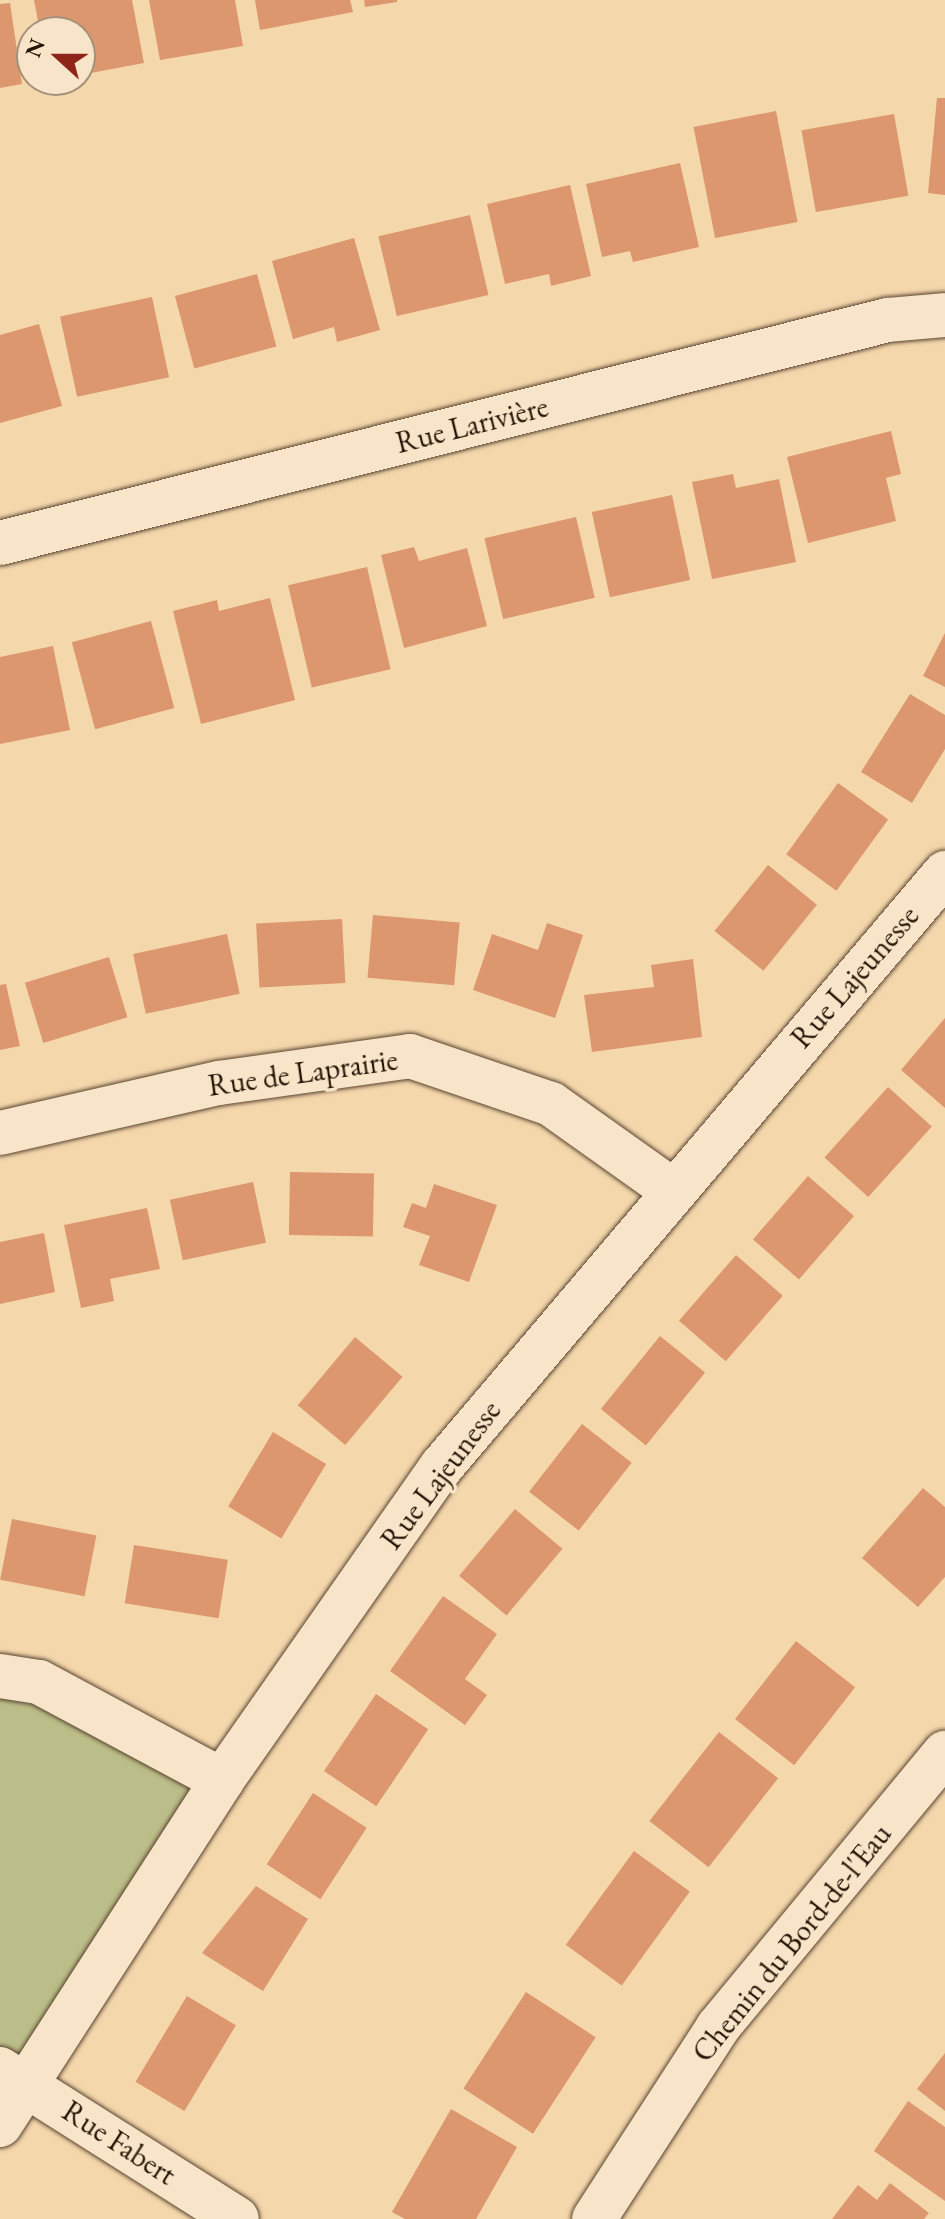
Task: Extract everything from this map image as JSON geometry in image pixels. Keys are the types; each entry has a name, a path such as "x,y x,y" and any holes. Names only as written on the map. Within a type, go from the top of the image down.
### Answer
{"street":[{"name":"Rue Larivière","path":"0,543 888,320 945,315"},
{"name":"Rue Lajeunesse","path":"0,2125 12,2076 442,1466 672,1190 945,873"},
{"name":"Rue de Laprairie","path":"0,1133 219,1083 410,1056 551,1104 672,1190"},
{"path":"0,1676 39,1682 222,1780"},
{"name":"Chemin du Bord-de-l'Eau","path":"594,2219 718,2027 945,1753"},
{"name":"Rue Fabert","path":"12,2076 237,2219"}],"green space":[{"path":"0,1676 222,1780 25,2083 0,2069"}],"building":[{"path":"34,0 132,0 144,63 96,72 96,16 37,16"},
{"path":"149,0 235,0 243,46 160,60"},
{"path":"255,0 350,0 353,12 260,30"},
{"path":"364,0 397,0 397,2 365,7"},
{"path":"10,3 16,44 16,85 0,88 0,4"},
{"path":"937,98 945,98 945,195 928,193"},
{"path":"776,111 798,222 715,238 694,127"},
{"path":"894,114 908,196 816,212 801,130"},
{"path":"680,163 699,247 633,262 630,251 602,257 586,184"},
{"path":"570,185 591,276 551,286 549,274 505,284 487,204"},
{"path":"470,215 488,295 397,316 378,236"},
{"path":"354,238 380,330 337,342 334,327 293,339 272,261"},
{"path":"257,274 276,346 194,368 175,296"},
{"path":"152,297 169,377 77,397 60,317"},
{"path":"39,324 62,406 0,423 0,335"},
{"path":"891,431 901,474 886,478 896,521 808,543 787,457"},
{"path":"733,474 736,488 779,479 796,562 712,579 692,482"},
{"path":"672,495 690,580 610,597 592,512"},
{"path":"576,517 595,598 503,619 484,538"},
{"path":"414,547 419,561 467,548 487,626 404,648 381,555"},
{"path":"367,567 391,669 312,688 288,585"},
{"path":"270,598 295,700 201,724 173,611 217,600 219,611"},
{"path":"151,621 174,708 95,729 72,642"},
{"path":"945,633 945,687 923,676"},
{"path":"53,646 70,730 0,744 0,657"},
{"path":"910,694 945,715 945,749 912,803 861,772"},
{"path":"838,783 888,819 836,891 786,854"},
{"path":"768,865 817,905 763,971 715,931"},
{"path":"373,915 460,923 454,985 368,978"},
{"path":"342,919 345,983 259,987 256,924"},
{"path":"547,923 583,935 555,1018 473,990 492,934 538,950"},
{"path":"227,934 240,994 146,1014 133,954"},
{"path":"109,957 127,1017 43,1043 25,983"},
{"path":"693,959 702,1037 592,1052 584,995 654,987 651,965"},
{"path":"6,984 20,1046 0,1050 0,985"},
{"path":"945,1018 945,1108 901,1070"},
{"path":"888,1087 932,1126 868,1197 824,1158"},
{"path":"290,1172 374,1173 373,1236 289,1235"},
{"path":"808,1176 854,1216 799,1279 753,1239"},
{"path":"253,1182 266,1243 183,1260 170,1200"},
{"path":"434,1184 497,1205 469,1282 419,1265 430,1236 403,1227 412,1203 426,1208"},
{"path":"147,1208 160,1269 110,1279 114,1301 81,1308 64,1225"},
{"path":"44,1233 55,1292 0,1304 0,1242"},
{"path":"736,1255 783,1296 726,1361 679,1321"},
{"path":"660,1336 705,1373 646,1446 601,1409"},
{"path":"355,1337 402,1377 345,1445 298,1405"},
{"path":"582,1424 632,1463 579,1531 529,1492"},
{"path":"273,1432 326,1464 281,1539 228,1507"},
{"path":"923,1488 945,1507 945,1577 918,1607 862,1558"},
{"path":"515,1509 562,1549 507,1615 459,1576"},
{"path":"12,1519 96,1535 85,1596 0,1580"},
{"path":"134,1545 228,1560 219,1618 125,1603"},
{"path":"443,1596 497,1634 465,1679 487,1695 465,1725 390,1671"},
{"path":"796,1641 855,1687 794,1765 735,1719"},
{"path":"376,1694 428,1729 376,1806 324,1771"},
{"path":"719,1732 778,1778 709,1867 649,1821"},
{"path":"313,1793 367,1828 320,1899 267,1864"},
{"path":"634,1851 690,1892 622,1985 566,1945"},
{"path":"256,1886 308,1919 263,1991 202,1953"},
{"path":"526,1992 596,2037 533,2134 463,2088"},
{"path":"187,1996 236,2025 184,2111 135,2082"},
{"path":"945,2053 945,2111 917,2089"},
{"path":"908,2101 945,2127 945,2201 874,2151"},
{"path":"451,2109 517,2147 476,2219 405,2219 392,2212"},
{"path":"890,2183 929,2213 924,2219 832,2219 858,2185 877,2200"}]}
